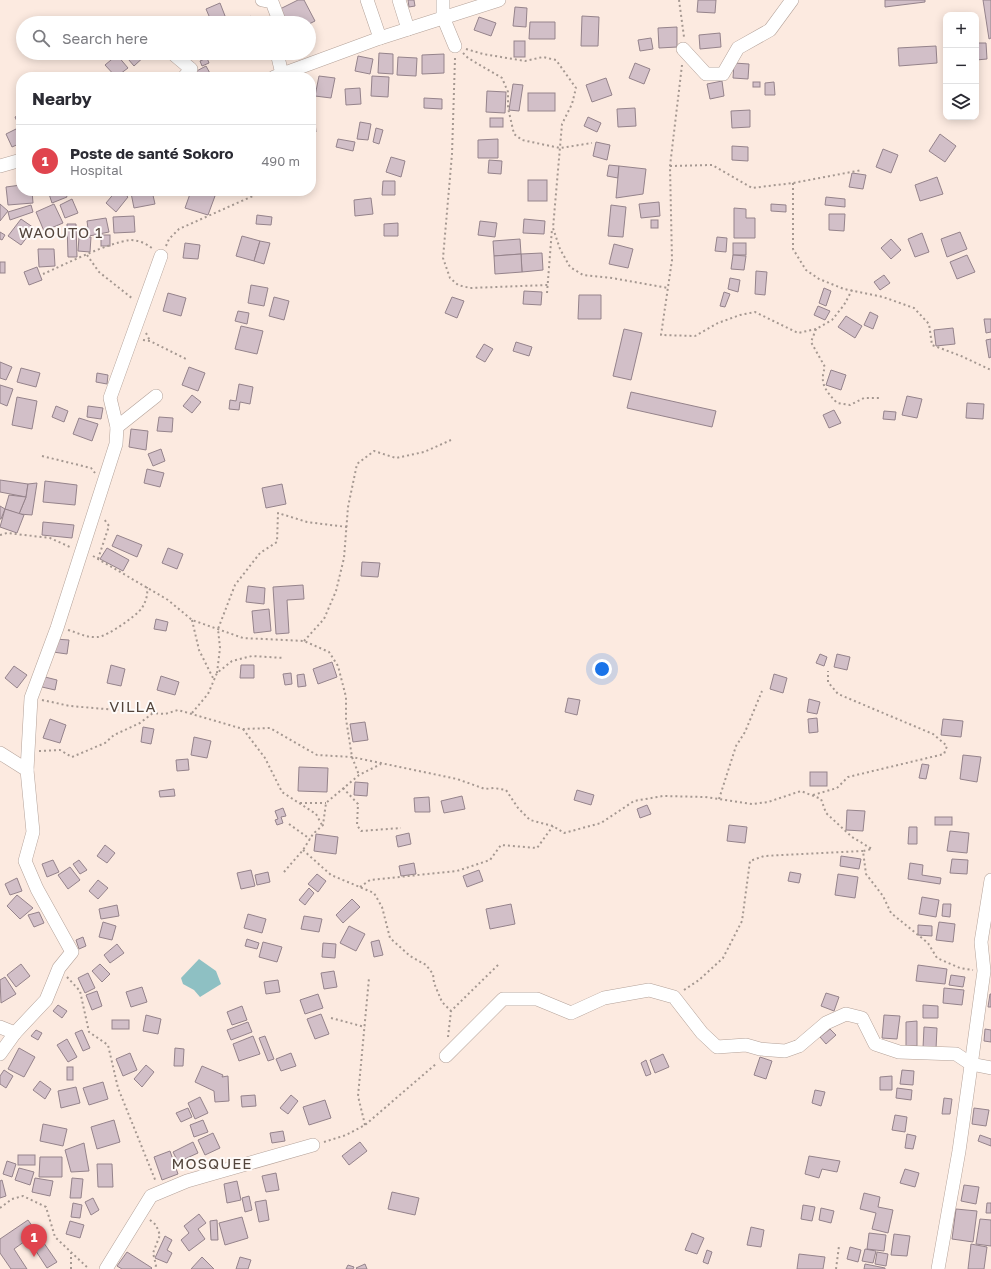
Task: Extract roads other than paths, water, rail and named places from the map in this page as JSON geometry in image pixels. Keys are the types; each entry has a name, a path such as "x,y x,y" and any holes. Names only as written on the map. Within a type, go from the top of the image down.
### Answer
{"street":[{"path":"262,0 272,2 277,16"},
{"path":"367,0 380,38"},
{"path":"399,0 408,29"},
{"path":"443,0 443,17 455,46"},
{"path":"289,72 380,38 443,17 467,5 499,0"},
{"path":"683,49 706,74 723,74 738,48 770,30 792,0"},
{"path":"181,60 192,69 189,72"},
{"path":"277,60 278,72"},
{"path":"0,166 16,161"},
{"path":"0,1054 15,1033 46,1000 59,968 72,952 37,889 25,861 33,832 27,770 31,698 83,551 116,444 117,427 110,398 162,256"},
{"path":"117,427 156,396"},
{"path":"0,753 27,770"},
{"path":"938,1269 959,1150 984,971 981,942 991,880"},
{"path":"446,1056 503,1000 537,999 571,1013 604,998 649,990 674,997 702,1033 717,1047 746,1045 760,1049 785,1051 799,1046 826,1023 846,1014 862,1018 875,1044 899,1052 956,1054 971,1064 991,1068"},
{"path":"0,1027 15,1033"},
{"path":"106,1269 151,1196 187,1181 313,1145"}],"water":[{"path":"199,959 216,971 221,984 200,997 194,990 183,984 181,978"}],"place":[{"name":"Poste de santé Sokoro","path":"34,1257"}],"district":[{"name":"WAOUTO 1","path":"61,232"},
{"name":"VILLA","path":"133,706"},
{"name":"MOSQUEE","path":"212,1163"}]}
